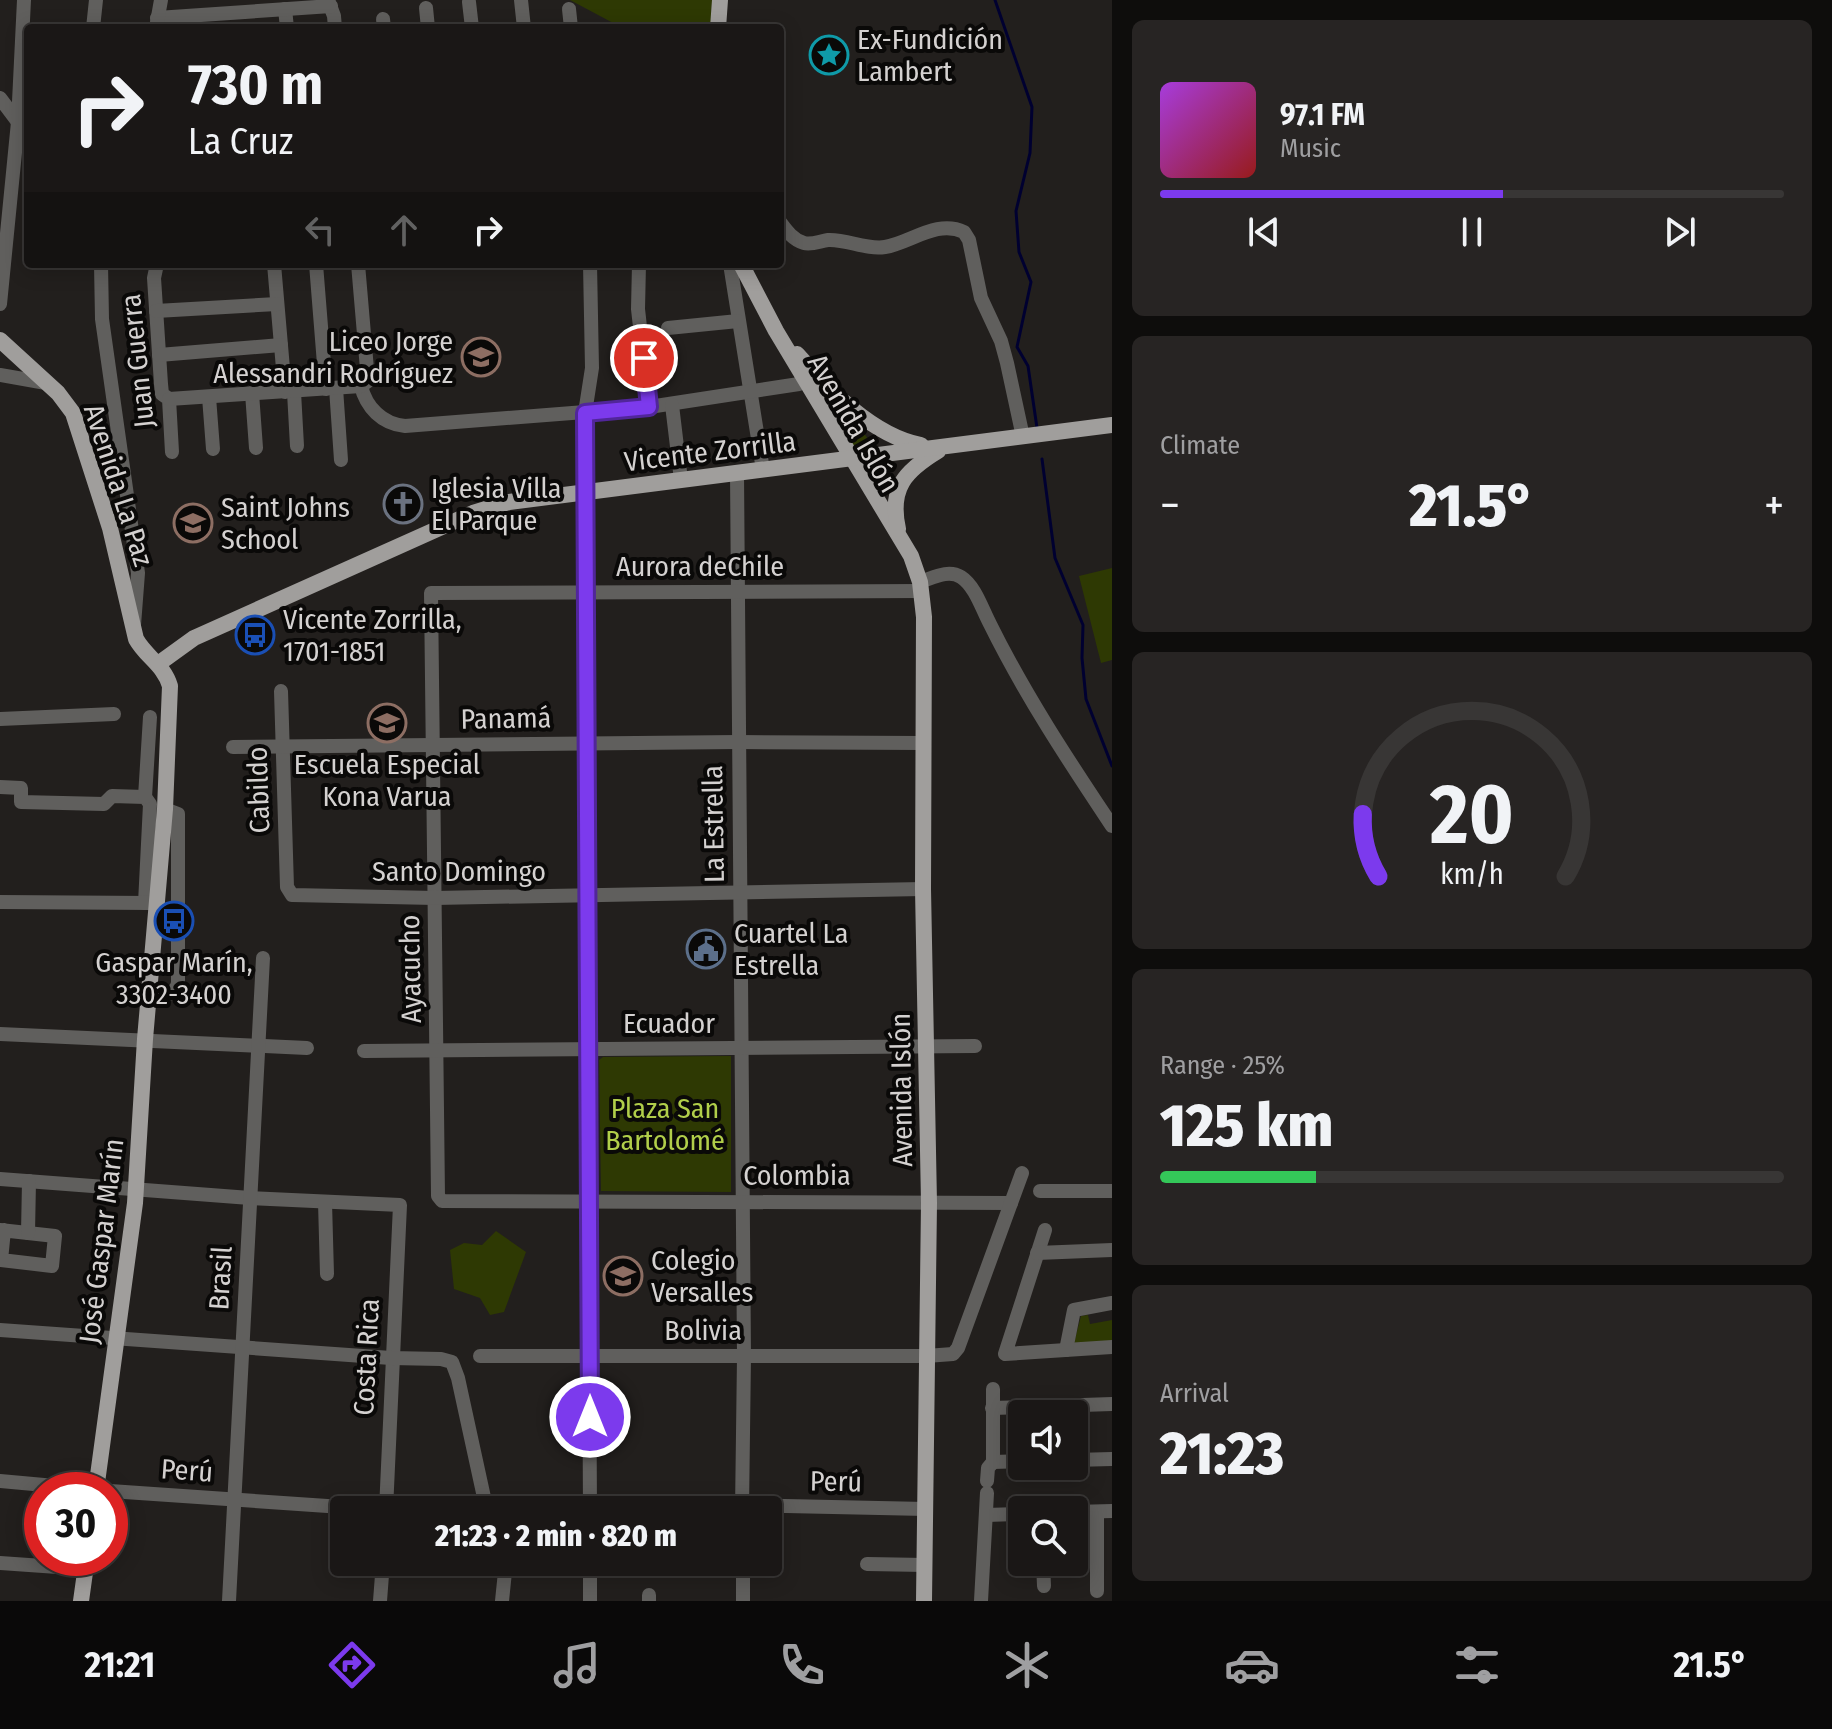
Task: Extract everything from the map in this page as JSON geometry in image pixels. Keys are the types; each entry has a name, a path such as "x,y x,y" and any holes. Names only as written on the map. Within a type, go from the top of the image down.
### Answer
{"main road":[{"path":"718,24 720,0"},
{"name":"Avenida Islón","path":"743,268 801,380 920,584"},
{"path":"776,331 871,425 908,443 946,446"},
{"name":"Avenida La Paz","path":"0,340 64,399 76,421 120,565 133,631 145,653 158,664"},
{"name":"Vicente Zorrilla","path":"158,664 194,638 473,513 525,499 1112,425"},
{"path":"899,535 895,505 900,485 915,466 946,446"},
{"name":"Avenida Islón","path":"846,460 911,556 920,584 924,617 923,889 929,1203 924,1601"},
{"name":"José Gaspar Marín","path":"99,1472 136,1190 148,998 150,903 165,809 170,686 158,664"},
{"path":"81,1601 84,1576"}],"street":[{"path":"93,24 96,0"},
{"path":"161,0 157,23 329,3 334,24"},
{"path":"521,0 524,24"},
{"path":"0,304 4,230 18,122 22,2"},
{"path":"469,2 472,24"},
{"path":"426,8 428,24"},
{"path":"285,9 287,24"},
{"path":"569,9 571,24"},
{"path":"0,98 18,122"},
{"path":"784,228 805,244 836,241 878,247 891,246 932,231 954,229 964,232 969,240 981,298 1001,341 1023,437"},
{"path":"101,268 102,319 138,573 138,603 133,631"},
{"name":"Juan Guerra","path":"156,268 154,278 162,394 169,399 172,452"},
{"path":"274,268 281,345 297,446"},
{"path":"316,268 341,460"},
{"path":"169,399 361,386 368,381 358,268"},
{"path":"590,268 592,368 585,413 590,1496"},
{"path":"639,268 638,309 649,407"},
{"path":"731,268 763,470"},
{"path":"156,311 277,304"},
{"path":"668,328 738,321"},
{"path":"159,355 281,345"},
{"path":"0,375 46,383"},
{"path":"361,386 364,400 375,413 394,425 672,405 750,394 801,380"},
{"path":"252,393 256,448"},
{"path":"209,397 213,449"},
{"path":"672,405 681,480"},
{"name":"La Estrella","path":"737,473 744,1356 742,1496"},
{"name":"Aurora deChile","path":"431,593 738,592 920,584 947,573 960,577 971,588 1013,670 1052,736 1112,826"},
{"name":"Ayacucho","path":"431,593 440,1199"},
{"name":"Cabildo","path":"281,691 287,887"},
{"path":"0,719 114,714"},
{"path":"0,902 150,903 150,804 145,797 150,717"},
{"name":"Panamá","path":"233,747 923,743"},
{"path":"0,787 21,788 21,802 104,804 112,796 145,797"},
{"name":"José Gaspar Marín","path":"148,998 170,994 177,989 178,983 178,814 165,809"},
{"name":"Santo Domingo","path":"287,887 292,895 435,898 923,889"},
{"name":"Brasil","path":"229,1601 263,958"},
{"path":"0,1034 307,1048"},
{"name":"Ecuador","path":"364,1051 975,1046"},
{"path":"926,1356 953,1354 958,1348 1022,1173"},
{"path":"0,1179 325,1202 327,1274"},
{"path":"28,1233 29,1181"},
{"path":"1040,1191 1112,1191"},
{"name":"Colombia","path":"440,1199 1011,1203"},
{"name":"Costa Rica","path":"325,1202 400,1205 386,1496"},
{"path":"2,1230 55,1236 52,1266 1,1260 2,1230"},
{"path":"1045,1230 1005,1354 1112,1347"},
{"path":"1037,1253 1112,1250"},
{"path":"1066,1350 1074,1310 1112,1303"},
{"path":"0,1330 452,1362 484,1496"},
{"name":"Bolivia","path":"480,1356 926,1356"},
{"path":"981,1601 988,1468 993,1462 993,1389"},
{"path":"992,1408 1112,1404"},
{"path":"1088,1460 1112,1459"},
{"path":"993,1462 1008,1461"},
{"path":"0,1481 24,1483"},
{"name":"Perú","path":"128,1492 330,1506"},
{"name":"Perú","path":"782,1508 926,1509"},
{"path":"1097,1591 1104,1564 1104,1512"},
{"path":"986,1515 1008,1514"},
{"path":"0,1563 24,1563"},
{"path":"867,1564 925,1565"},
{"path":"380,1601 382,1576"},
{"path":"502,1601 505,1576"},
{"path":"590,1576 590,1601"},
{"path":"743,1576 743,1601"},
{"path":"1044,1576 1044,1586"}],"green space":[{"path":"570,0 712,0 711,24 615,24"},
{"path":"822,386 834,396 873,445 856,449 830,410"},
{"path":"1112,568 1112,660 1101,663 1079,576"},
{"name":"Plaza San Bartolomé","path":"731,1056 731,1192 601,1191 599,1060 603,1057"},
{"path":"496,1231 526,1252 504,1312 490,1315 480,1298 454,1289 450,1250 464,1243 482,1245"},
{"path":"1088,1315 1090,1324 1112,1320 1112,1342 1074,1343 1081,1316"}],"waterway":[{"path":"995,0 1032,107 1030,153 1016,211 1019,252 1031,282 1017,347 1028,366 1037,428"},
{"path":"1042,459 1055,558 1083,625 1086,699 1112,766"}],"place":[{"name":"Ex-Fundición Lambert","path":"829,55"},
{"name":"Liceo Jorge Alessandri Rodríguez","path":"481,357"},
{"name":"Iglesia Villa El Parque","path":"403,504"},
{"name":"Saint Johns School","path":"193,523"},
{"name":"Vicente Zorrilla, 1701-1851","path":"255,635"},
{"name":"Escuela Especial Kona Varua","path":"387,723"},
{"name":"Gaspar Marín, 3302-3400","path":"174,921"},
{"name":"Cuartel La Estrella","path":"706,949"},
{"name":"Colegio Versalles","path":"623,1276"}],"route":[{"path":"590,1417 585,413 649,407 644,358"}]}
